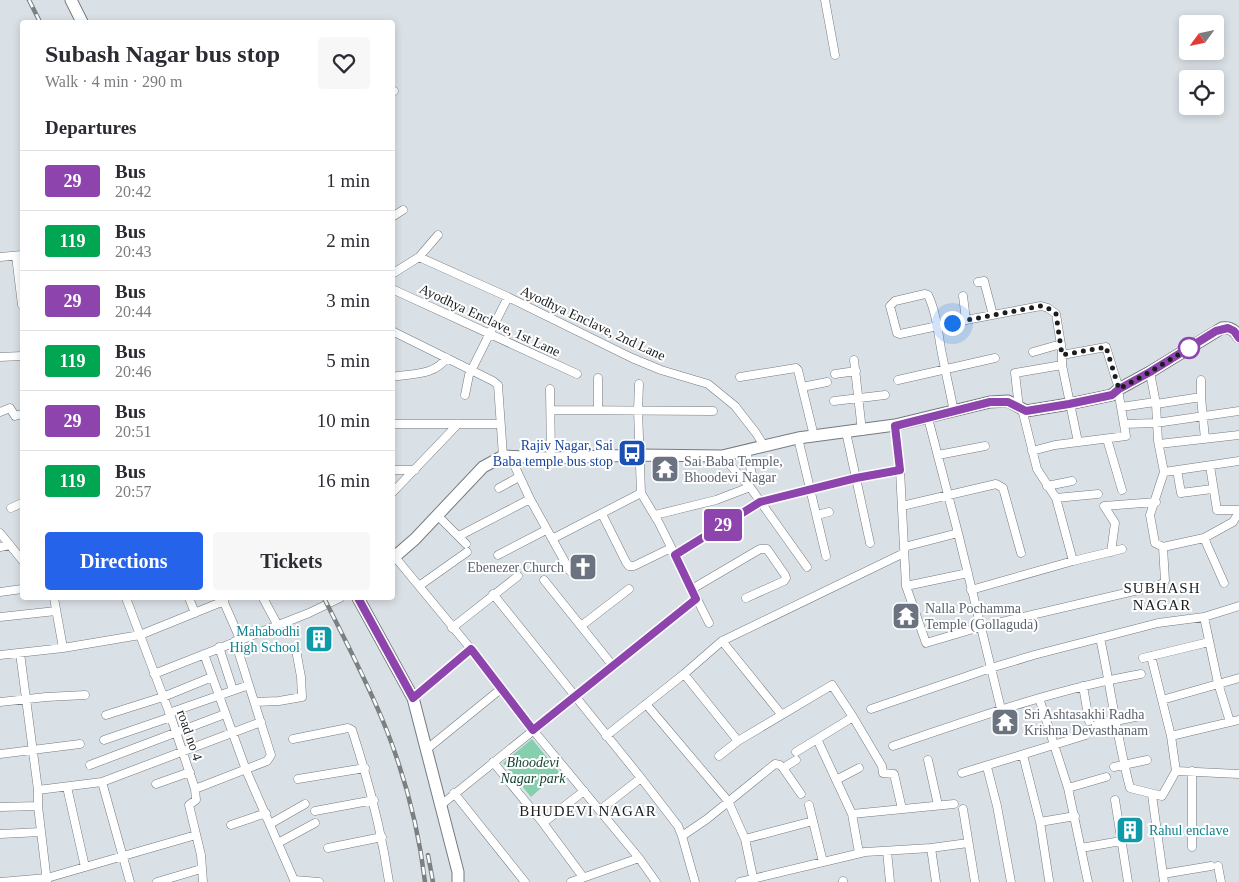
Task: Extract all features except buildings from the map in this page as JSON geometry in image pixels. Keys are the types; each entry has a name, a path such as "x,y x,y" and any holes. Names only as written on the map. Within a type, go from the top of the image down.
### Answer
{"street":[{"path":"71,0 81,20"},
{"path":"824,0 835,55"},
{"path":"395,215 403,210"},
{"path":"395,272 419,258 438,235"},
{"path":"0,257 19,256 20,272"},
{"name":"Ayodhya Enclave, 2nd Lane","path":"419,258 508,297 647,364 708,384 735,406 764,446"},
{"path":"978,282 984,281 993,315"},
{"name":"Ayodhya Enclave, 1st Lane","path":"395,290 577,374"},
{"path":"954,412 937,325 928,295 925,294 895,301 890,306 897,333 937,325 1041,306 1048,308 1056,314 1062,365 1078,442"},
{"path":"963,296 966,320"},
{"path":"465,395 472,370 508,297"},
{"path":"395,557 415,539 483,467 507,456 551,458 639,455 722,456 798,438 895,426 990,402 1008,402 1021,408 1032,410 1112,395 1222,328 1234,331 1239,338"},
{"path":"395,333 472,370 498,385 500,424 507,456 570,571"},
{"path":"1033,352 1061,344"},
{"path":"1032,451 1055,445 1126,436 1119,390 1106,347 1062,355"},
{"path":"0,357 20,356"},
{"path":"395,377 430,371 441,366 447,358"},
{"path":"898,380 995,358"},
{"path":"854,360 860,398 862,431"},
{"path":"1062,365 1015,373 1021,408 1037,469 1056,498 1073,560"},
{"path":"740,377 796,368 814,436"},
{"path":"835,374 856,372"},
{"path":"1150,372 1164,472 1156,502 1150,515 1155,543 1163,547 1204,538 1233,522 1239,511 1217,510 1212,489 1210,466"},
{"path":"598,378 598,410"},
{"path":"1201,380 1205,439"},
{"path":"802,387 827,382"},
{"path":"639,384 641,493 655,516 709,623"},
{"path":"550,389 551,458"},
{"path":"834,401 885,395"},
{"path":"1121,407 1201,397"},
{"path":"0,412 10,408 15,416 20,415"},
{"path":"551,410 713,411"},
{"path":"1124,424 1156,423 1239,410"},
{"path":"928,418 1001,709"},
{"path":"395,424 500,424"},
{"path":"395,490 458,424"},
{"path":"895,426 900,470 906,586 926,643 980,627 1160,585 1165,581 1163,547"},
{"path":"846,432 870,542"},
{"path":"1159,444 1239,435"},
{"path":"798,438 826,556"},
{"path":"1107,439 1122,490"},
{"path":"938,455 985,446"},
{"path":"746,450 752,474"},
{"path":"722,456 750,488 806,567"},
{"path":"1164,472 1239,461"},
{"path":"395,470 415,470"},
{"path":"602,514 626,562 629,566 634,566 673,552 760,502 856,478 900,470"},
{"path":"1177,470 1181,493 1212,489"},
{"path":"499,488 519,477"},
{"path":"1047,486 1072,480"},
{"path":"902,506 996,484 1000,485 1003,488 1021,553"},
{"path":"655,516 716,500 750,488"},
{"path":"552,539 641,493"},
{"path":"1056,498 1098,494"},
{"path":"459,536 530,499"},
{"path":"1111,552 1115,523 1104,506 1156,502"},
{"path":"11,508 20,504"},
{"path":"817,515 829,512"},
{"path":"419,586 467,548 459,536 437,515"},
{"path":"498,555 546,530"},
{"path":"606,736 722,641 904,550 958,533"},
{"path":"0,534 20,558"},
{"path":"1204,538 1224,583"},
{"path":"0,546 10,546"},
{"path":"692,589 760,549 767,549 786,578 784,581 746,598"},
{"path":"971,590 1073,560 1122,550"},
{"path":"395,559 471,649 533,730 639,858 656,882"},
{"path":"906,586 968,573"},
{"path":"452,628 518,576"},
{"path":"544,580 613,666"},
{"path":"581,626 628,589"},
{"path":"0,592 20,590"},
{"path":"493,594 678,826 694,882"},
{"path":"440,805 696,599"},
{"path":"54,600 63,648"},
{"name":"road no 4","path":"127,600 170,715 195,789 196,800 189,805 201,855 203,882"},
{"path":"190,600 195,614"},
{"path":"0,655 63,648 140,635 195,614 221,600"},
{"path":"195,789 246,770 270,758 271,754 223,600"},
{"path":"264,600 277,624"},
{"path":"154,674 336,600"},
{"path":"359,600 413,698 428,749 440,805 458,872 458,882"},
{"path":"870,709 991,668 1158,623 1204,617 1239,606"},
{"path":"0,617 56,611"},
{"path":"1204,617 1218,683 1230,722"},
{"path":"1100,638 1110,680 1124,765 1130,788 1162,796 1176,771 1171,736 1162,700 1147,657 1209,642"},
{"path":"722,641 781,714"},
{"path":"219,647 233,690"},
{"path":"413,698 471,649"},
{"path":"255,702 279,701 302,697 301,677 296,650"},
{"path":"20,653 38,790 38,806 47,880"},
{"path":"204,654 231,733 294,880 319,882"},
{"path":"684,674 738,741"},
{"path":"893,746 1001,709 1084,686 1141,674"},
{"path":"106,715 163,697 212,677"},
{"path":"1162,700 1239,678"},
{"path":"104,740 249,685"},
{"path":"719,756 738,741 832,685 882,766 884,774 894,774 902,810"},
{"path":"1084,686 1092,723 1140,716"},
{"path":"428,749 502,688"},
{"path":"0,702 85,695"},
{"path":"1039,698 1068,788 1088,882"},
{"path":"646,704 728,801 745,839 754,880"},
{"path":"90,765 225,714"},
{"path":"783,768 817,739 853,717"},
{"path":"1171,736 1239,720"},
{"path":"38,790 102,782 261,722"},
{"path":"293,739 350,728 374,800 389,882"},
{"path":"962,773 987,767 1086,735"},
{"path":"817,739 852,814 860,853"},
{"path":"0,754 80,744"},
{"path":"1023,755 1040,822 1049,880"},
{"path":"928,760 938,805"},
{"path":"1114,767 1147,760"},
{"path":"493,762 543,823 583,877"},
{"path":"682,836 708,819 775,764 783,768 801,794"},
{"path":"987,767 1011,882"},
{"path":"298,779 364,768"},
{"path":"836,780 859,768"},
{"path":"1176,771 1239,774"},
{"path":"1192,771 1192,847"},
{"path":"156,784 190,772"},
{"path":"1068,788 1106,777"},
{"path":"600,810 641,778"},
{"path":"102,782 130,882"},
{"path":"67,787 85,867"},
{"path":"543,823 584,791"},
{"path":"454,794 525,882"},
{"path":"1152,795 1164,878 1215,866 1221,882"},
{"path":"315,811 374,800"},
{"path":"1115,800 1128,879"},
{"path":"270,824 305,804"},
{"path":"809,804 822,862"},
{"path":"852,814 954,804"},
{"path":"0,806 38,806"},
{"path":"963,809 975,882"},
{"path":"231,825 266,814"},
{"path":"1040,822 1075,816"},
{"path":"745,839 813,821"},
{"path":"278,843 315,823"},
{"path":"0,834 41,832"},
{"path":"0,882 47,880 196,835"},
{"path":"328,848 382,837"},
{"path":"1081,848 1121,841"},
{"path":"740,882 860,853 931,848 968,843"},
{"path":"931,848 936,882"},
{"path":"886,851 890,882"},
{"path":"571,882 639,858"},
{"path":"157,882 202,869"}],"green space":[{"name":"Bhoodevi Nagar park","path":"532,739 559,772 531,797 503,763"}],"railway":[{"path":"29,0 39,20"},
{"path":"325,600 373,697 394,749 415,825 425,882"},
{"path":"428,855 433,882"}],"bus line":[{"name":"29","path":"359,600 413,698 471,649 533,730 696,599 675,555 760,502 856,478 900,470 895,426 990,402 1008,402 1026,411 1094,400 1116,393 1119,389 1222,328 1234,331 1239,338"}],"place":[{"name":"Rajiv Nagar, Sai Baba temple bus stop","path":"632,453"},
{"name":"Sai Baba Temple, Bhoodevi Nagar","path":"665,469"},
{"name":"Ebenezer Church","path":"583,567"},
{"name":"Nalla Pochamma Temple (Gollaguda)","path":"906,616"},
{"name":"Mahabodhi High School","path":"319,639"},
{"name":"Sri Ashtasakhi Radha Krishna Devasthanam","path":"1005,722"},
{"name":"Rahul enclave","path":"1130,830"}],"district":[{"name":"SUBHASH NAGAR","path":"1162,596"},
{"name":"BHUDEVI NAGAR","path":"588,811"}],"route":[{"path":"952,323 1041,306 1048,308 1056,314 1062,355 1106,347 1119,389 1189,348"}]}
